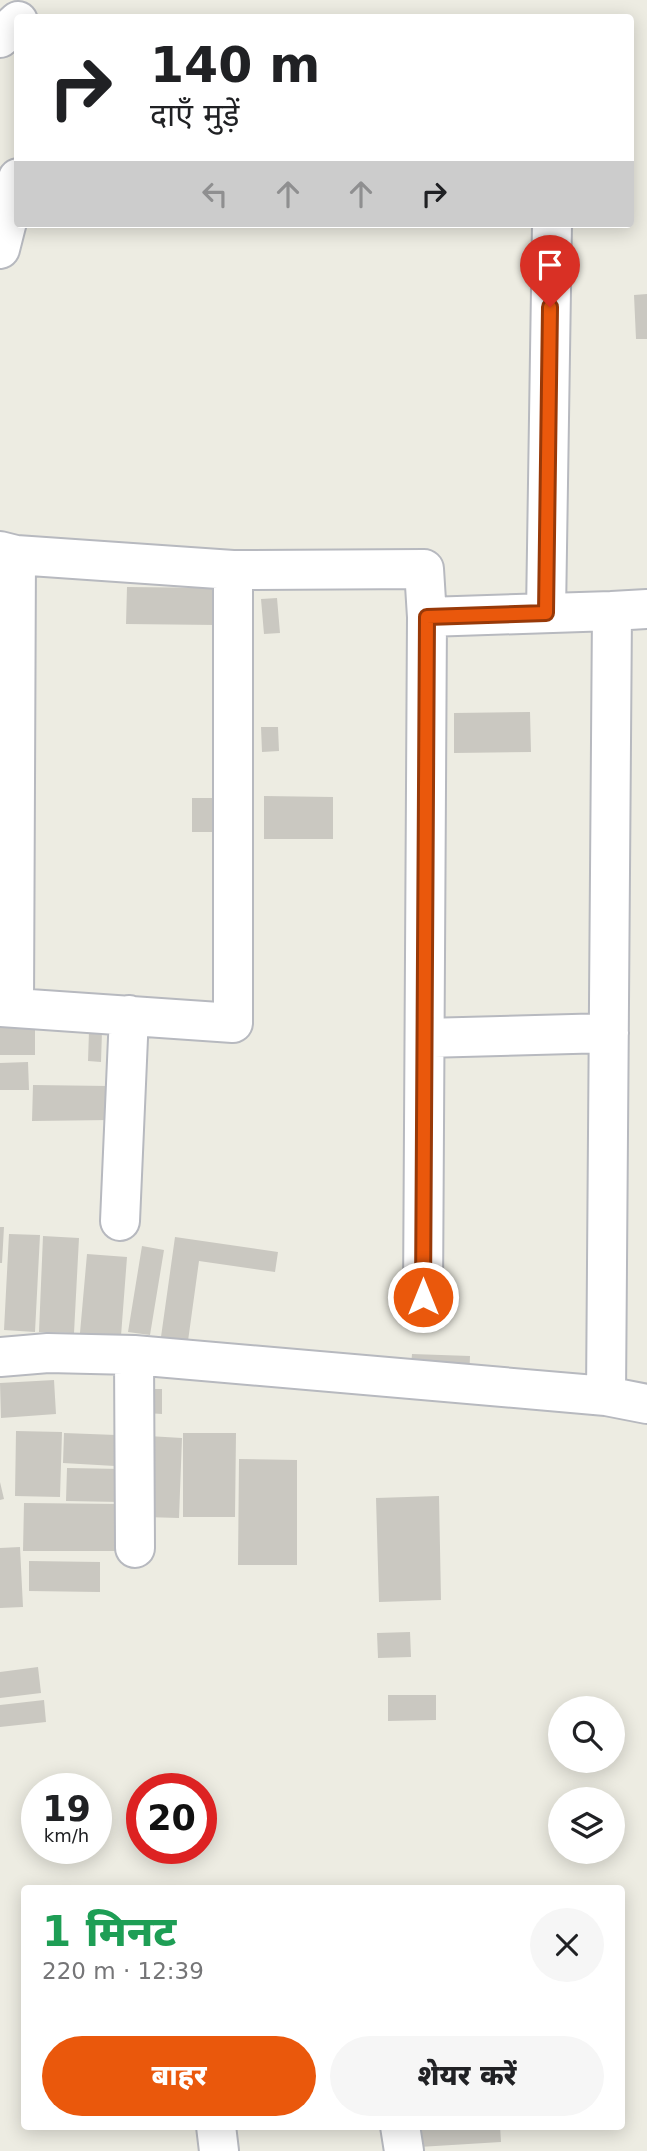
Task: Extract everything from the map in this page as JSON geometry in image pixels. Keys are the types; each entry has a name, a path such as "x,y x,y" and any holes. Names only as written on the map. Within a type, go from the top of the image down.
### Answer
{"street":[{"path":"0,38 14,24"},
{"path":"0,249 14,194"},
{"path":"546,613 552,228"},
{"path":"233,570 233,1023 7,1007 8,553 233,570 424,569 427,617 423,1297"},
{"path":"427,617 630,610 609,1033 606,1396"},
{"path":"120,1221 129,1015"},
{"path":"425,1038 609,1033"},
{"path":"0,1357 48,1353 134,1355 606,1396 647,1404"},
{"path":"134,1355 135,1548"},
{"path":"216,2130 219,2151"},
{"path":"401,2130 404,2151"}],"building":[{"path":"647,294 647,339 636,339 634,295"},
{"path":"127,587 217,588 217,625 126,624"},
{"path":"277,598 280,633 264,634 261,599"},
{"path":"530,712 531,752 454,753 454,713"},
{"path":"261,727 278,727 279,751 262,752"},
{"path":"264,796 333,797 333,839 264,839"},
{"path":"192,798 212,798 212,832 192,832"},
{"path":"0,1025 35,1026 35,1055 0,1055"},
{"path":"89,1031 102,1031 101,1062 88,1061"},
{"path":"28,1062 29,1090 0,1090 0,1063"},
{"path":"33,1085 109,1086 110,1120 32,1121"},
{"path":"0,1227 4,1227 2,1263 0,1263"},
{"path":"9,1234 40,1235 35,1332 4,1330"},
{"path":"43,1236 79,1238 74,1333 39,1332"},
{"path":"175,1237 278,1252 275,1272 199,1261 188,1341 161,1337"},
{"path":"142,1246 164,1250 150,1335 128,1332"},
{"path":"87,1254 127,1257 121,1336 80,1333"},
{"path":"412,1354 470,1356 469,1382 410,1378"},
{"path":"54,1380 56,1414 1,1418 0,1383"},
{"path":"146,1389 162,1389 162,1414 146,1413"},
{"path":"16,1431 62,1432 60,1497 15,1496"},
{"path":"64,1433 116,1435 115,1466 63,1463"},
{"path":"183,1433 236,1433 235,1517 183,1517"},
{"path":"148,1436 182,1438 179,1518 145,1517"},
{"path":"239,1459 297,1460 297,1565 238,1565"},
{"path":"67,1468 122,1469 121,1502 66,1501"},
{"path":"0,1482 4,1499 0,1500"},
{"path":"439,1496 441,1600 379,1602 376,1498"},
{"path":"24,1503 121,1504 121,1551 23,1551"},
{"path":"20,1547 23,1607 0,1608 0,1548"},
{"path":"29,1561 100,1562 100,1592 29,1591"},
{"path":"410,1632 411,1657 378,1658 377,1633"},
{"path":"38,1667 41,1693 0,1698 0,1672"},
{"path":"388,1695 436,1695 436,1720 388,1721"},
{"path":"44,1700 46,1722 0,1727 0,1705"},
{"path":"418,2130 500,2130 501,2142 419,2147"}],"route":[{"path":"423,1297 427,617 546,613 550,307"}]}
